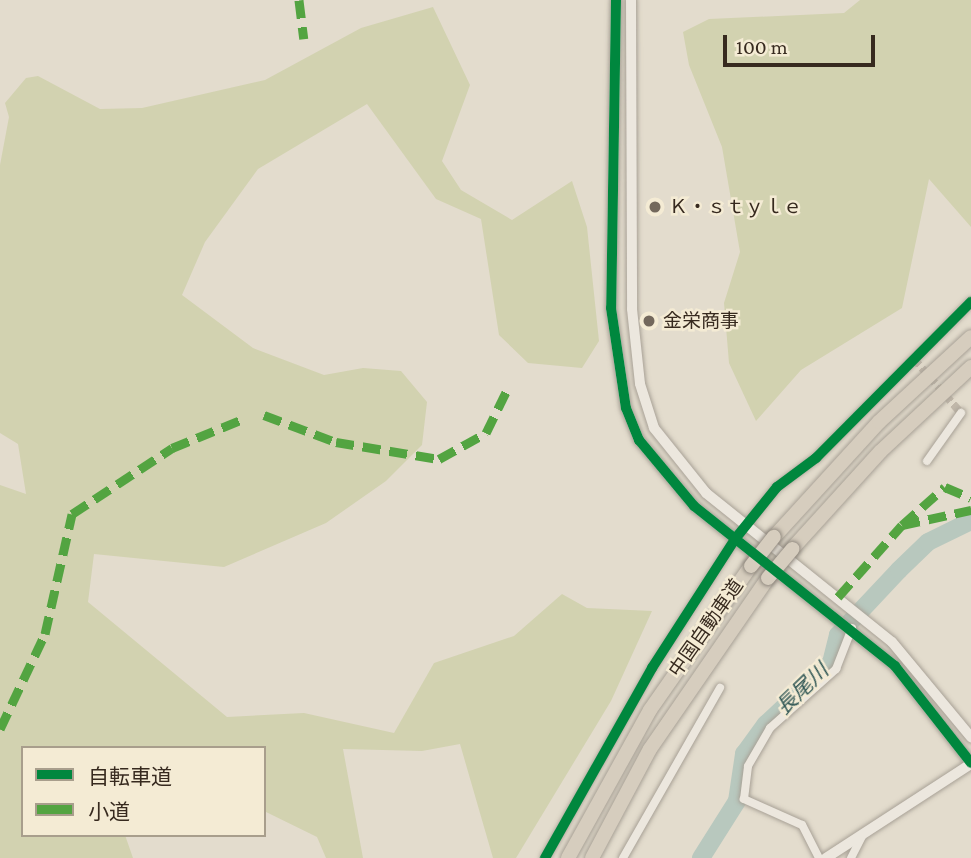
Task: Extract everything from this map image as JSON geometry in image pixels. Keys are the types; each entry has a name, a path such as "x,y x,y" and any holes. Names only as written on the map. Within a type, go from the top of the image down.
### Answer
{"highway":[{"path":"879,422 971,325"},
{"name":"中国自動車道","path":"568,858 650,710 751,566 879,422 971,337"},
{"name":"中国自動車道","path":"592,858 650,749 768,578 792,549 956,381 971,369"}],"street":[{"path":"616,0 611,308 626,408 639,440 669,482 735,539 852,628 928,701 971,763 826,858"},
{"path":"631,0 632,309 640,384 654,428 680,467 746,526 864,619 927,680 971,737"},
{"path":"545,858 652,668 735,539 777,487 816,458 971,302"},
{"path":"927,461 961,413"},
{"path":"819,858 802,825 744,799 748,765 770,728 836,669 852,628"},
{"path":"623,858 720,688"},
{"path":"851,858 862,836"}],"green space":[{"path":"860,0 971,0 971,227 929,179 902,308 801,370 756,421 729,363 724,303 740,252 722,147 689,65 683,32 709,19 844,13"},
{"path":"433,7 470,85 442,161 461,190 512,220 572,181 587,227 599,341 582,368 528,363 499,335 481,219 436,199 367,104 258,169 205,242 182,295 253,348 324,375 363,368 401,371 427,402 422,445 386,481 326,523 224,567 94,554 88,602 227,717 304,713 394,733 434,663 514,636 562,594 587,608 652,611 611,701 516,858 493,858 460,744 422,751 343,749 363,858 326,858 317,837 266,812 266,746 21,746 21,837 126,837 133,858 0,858 0,485 26,494 18,444 0,433 0,165 9,117 5,103 26,78 38,76 100,109 142,108 265,80 361,28"}],"waterway":[{"name":"長尾川","path":"701,858 737,801 744,754 766,724 831,663 838,635 899,570 928,542 971,521"}],"tunnel":[{"path":"914,359 961,413"}],"marked path":[{"path":"299,0 304,39"},
{"path":"264,415 336,442 439,459 486,433 507,390"},
{"path":"0,729 45,634 72,514 172,448 243,419"},
{"path":"838,597 902,525 945,487 971,498"},
{"path":"902,525 971,510"}],"cycle path":[{"path":"616,0 611,308 626,408 639,440 694,506 895,666 971,763"},
{"path":"545,858 652,668 735,539 777,487 816,458 971,302"}],"place":[{"name":"Ｋ・ｓｔｙｌｅ","path":"655,207"},
{"name":"金栄商事","path":"649,321"}]}
